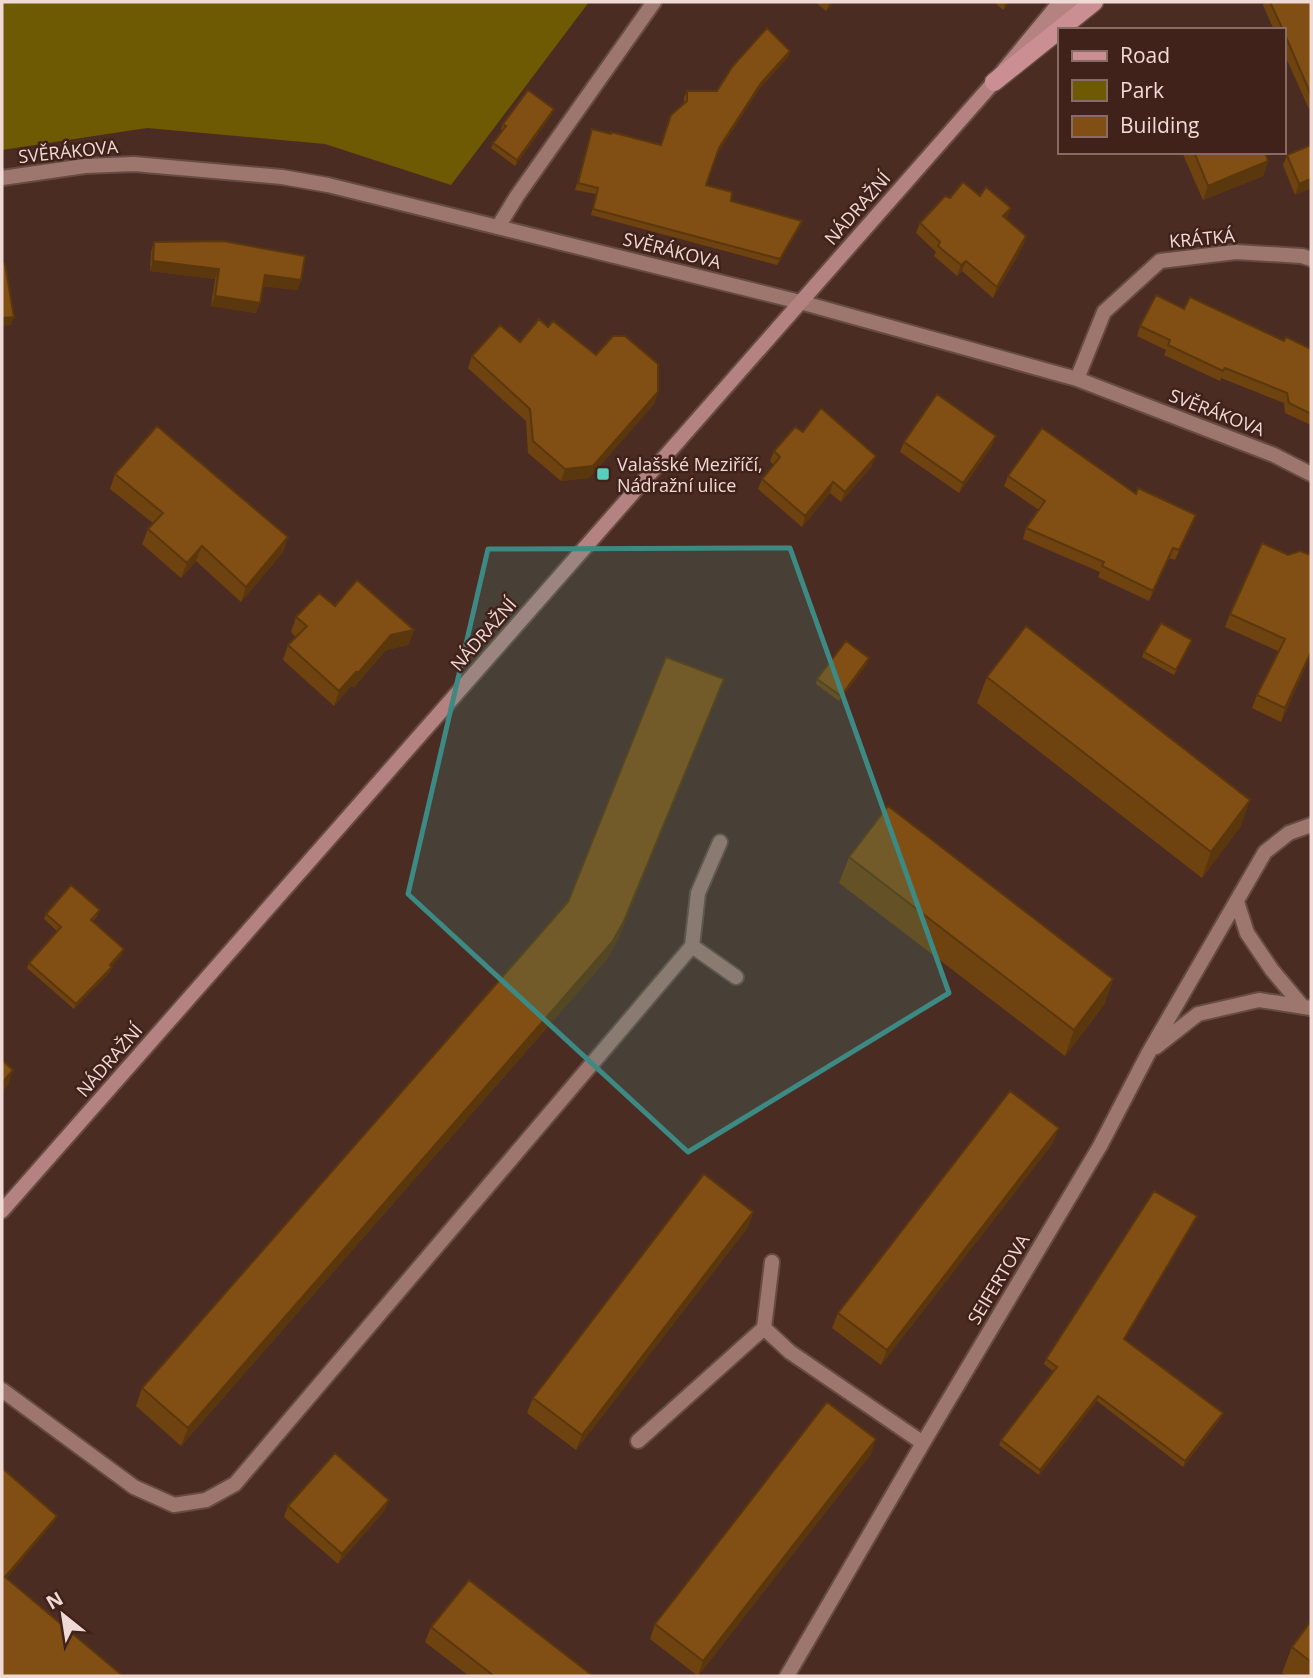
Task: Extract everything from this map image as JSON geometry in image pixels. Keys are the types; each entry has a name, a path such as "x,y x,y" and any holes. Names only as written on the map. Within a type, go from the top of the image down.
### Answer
{"main road":[{"name":"NÁDRAŽNÍ","path":"2,1211 994,82 1060,2"},
{"name":"NÁDRAŽNÍ","path":"994,82 1077,2"},
{"path":"1062,28 1094,2"},
{"path":"994,82 1058,31"}],"street":[{"path":"498,227 654,2"},
{"name":"SVĚRÁKOVA","path":"2,178 85,166 134,164 282,177 328,185 800,302 1077,379 1274,455 1311,474"},
{"name":"KRÁTKÁ","path":"1077,379 1104,312 1160,261 1236,252 1302,256 1311,260"},
{"path":"1149,1052 1265,852 1289,833 1311,825"},
{"path":"2,1390 134,1487 174,1505 206,1500 235,1484 692,946 698,893 720,842"},
{"path":"1237,902 1247,933 1272,970 1307,1007"},
{"path":"692,946 736,977"},
{"name":"SEIFERTOVA","path":"787,1676 1100,1146 1149,1052 1198,1014 1259,1000 1307,1007"},
{"path":"638,1441 764,1328 772,1262"},
{"path":"764,1328 790,1352 923,1443"}],"highlighted area":[{"path":"790,548 949,993 688,1152 408,894 488,549"}],"green space":[{"path":"2,2 589,2 451,185 325,144 147,128 2,150"}],"building":[{"path":"1270,2 1311,2 1311,95 1285,35 1285,28 1282,28"},
{"path":"767,28 790,51 761,83 719,148 706,185 732,192 731,201 802,221 780,259 593,209 598,188 578,183 592,129 661,145 671,115 687,101 687,91 717,91 732,67"},
{"path":"528,90 554,109 517,160 493,143 506,126 503,124"},
{"path":"1311,145 1311,179 1299,184 1287,155"},
{"path":"1195,154 1266,154 1268,161 1208,186"},
{"path":"963,182 980,196 986,187 1011,208 1003,216 1026,236 997,287 966,261 961,265 938,246 940,242 920,223 945,196 950,198"},
{"path":"223,241 305,256 301,280 265,275 260,303 215,296 219,269 153,261 154,242"},
{"path":"2,264 5,264 14,317 2,318"},
{"path":"1156,295 1184,309 1190,297 1284,341 1286,337 1311,349 1311,414 1289,403 1287,393 1225,368 1223,371 1168,345 1170,340 1140,326"},
{"path":"539,319 548,327 553,321 596,355 613,336 625,336 658,364 658,392 593,466 565,469 533,441 530,409 472,356 500,325 520,342"},
{"path":"937,394 996,436 963,483 904,442"},
{"path":"821,408 876,456 845,492 833,482 805,516 762,479 780,457 774,451 795,427 803,432"},
{"path":"157,426 288,537 246,587 202,546 187,563 148,529 163,513 115,474"},
{"path":"1042,428 1136,494 1138,488 1196,515 1179,550 1173,548 1153,591 1102,566 1104,562 1026,528 1045,501 1008,476"},
{"path":"1262,543 1288,555 1300,551 1311,555 1311,652 1285,708 1257,695 1285,639 1230,614"},
{"path":"357,580 414,630 391,635 339,691 288,645 307,626 296,617 319,593 335,606"},
{"path":"1161,623 1192,640 1176,670 1144,652"},
{"path":"1026,626 1250,800 1211,852 987,677"},
{"path":"846,641 869,658 841,696 817,679"},
{"path":"666,657 724,679 624,921 613,941 188,1428 142,1388 568,902"},
{"path":"888,806 1113,979 1074,1030 849,857"},
{"path":"71,885 100,910 91,920 124,949 110,965 112,967 76,1004 29,963 61,927 46,914"},
{"path":"2,1060 13,1070 2,1083"},
{"path":"1010,1091 1059,1128 887,1350 838,1313"},
{"path":"704,1174 753,1212 582,1435 533,1398"},
{"path":"1154,1191 1197,1216 1124,1339 1223,1413 1185,1461 1098,1396 1040,1470 1001,1440 1057,1367 1046,1359"},
{"path":"827,1402 876,1439 703,1661 655,1624"},
{"path":"335,1453 389,1500 342,1554 288,1506"},
{"path":"2,1468 57,1516 5,1577 123,1676 2,1676"},
{"path":"469,1580 593,1676 494,1676 431,1627"},
{"path":"1311,1621 1311,1662 1292,1647"}],"place":[{"name":"Valašské Meziříčí, Nádražní ulice","path":"603,474"}]}
